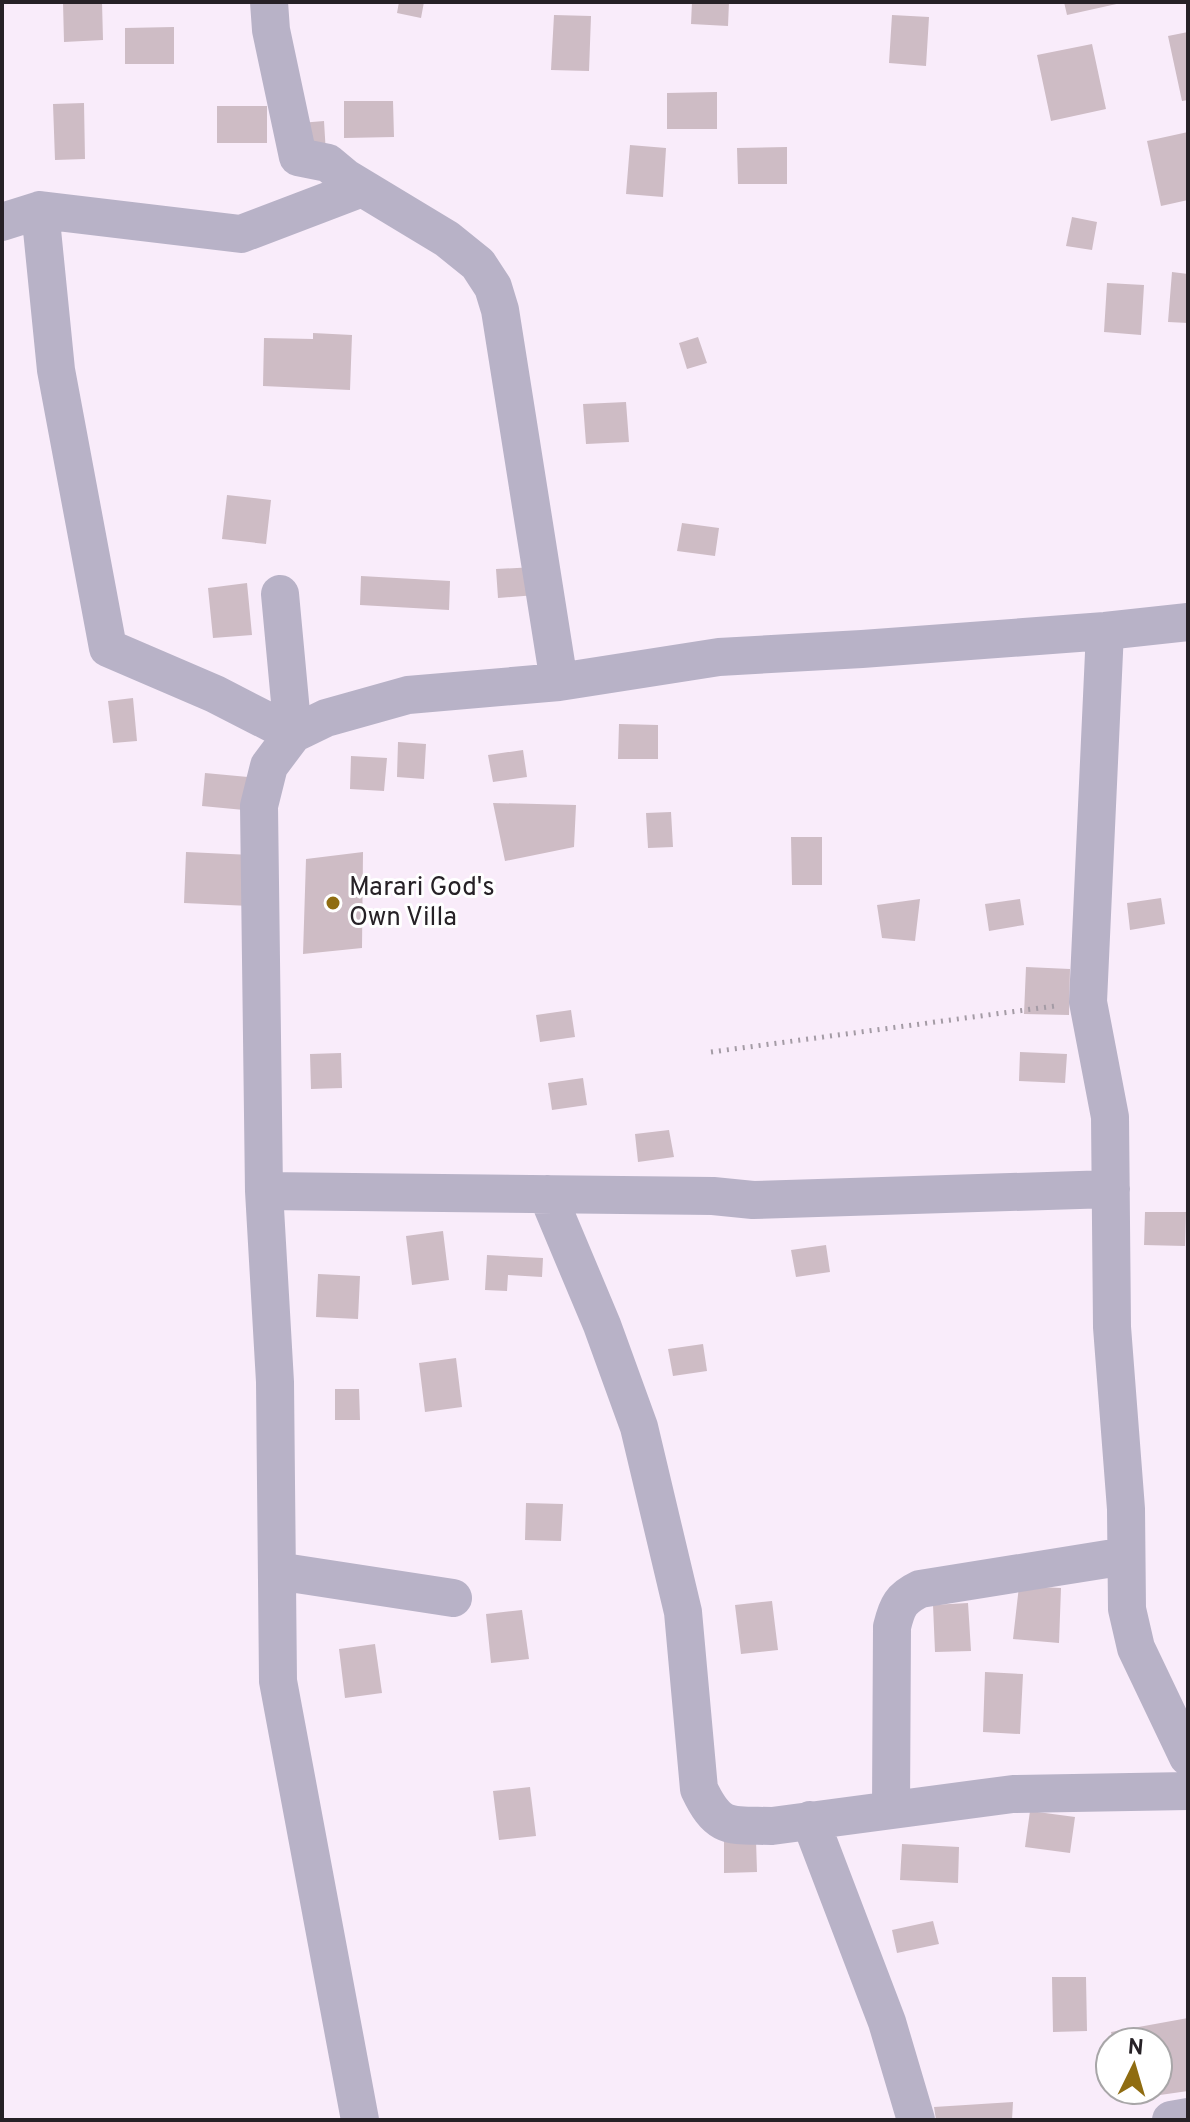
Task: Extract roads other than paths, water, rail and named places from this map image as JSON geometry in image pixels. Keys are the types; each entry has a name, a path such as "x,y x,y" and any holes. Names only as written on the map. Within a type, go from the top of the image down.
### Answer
{"street":[{"path":"269,2 271,30 298,157 328,163 362,188 447,239 478,264 493,287 500,310 559,682"},
{"path":"2,222 40,210 241,234 362,188"},
{"path":"40,210 56,370 108,648 215,694 293,734"},
{"path":"280,594 293,734"},
{"path":"360,2120 278,1681 275,1382 264,1191 259,806 269,766 293,734 326,718 408,695 559,682 719,657 1105,631 1188,622"},
{"path":"1105,631 1088,1002 1110,1117 1112,1327 1126,1509 1127,1609 1136,1648 1188,1757"},
{"path":"264,1191 713,1196 753,1200 1111,1189"},
{"path":"547,1194 602,1325 639,1427 683,1612 699,1789 717,1820 732,1825 772,1826 1013,1794 1188,1791"},
{"path":"891,1808 892,1627 897,1607 904,1597 920,1589 1126,1556"},
{"path":"277,1571 453,1598"},
{"path":"810,1820 887,2022 916,2120"},
{"path":"1171,2120 1188,2117"}],"place":[{"name":"Marari God's Own Villa","path":"333,903"}]}
